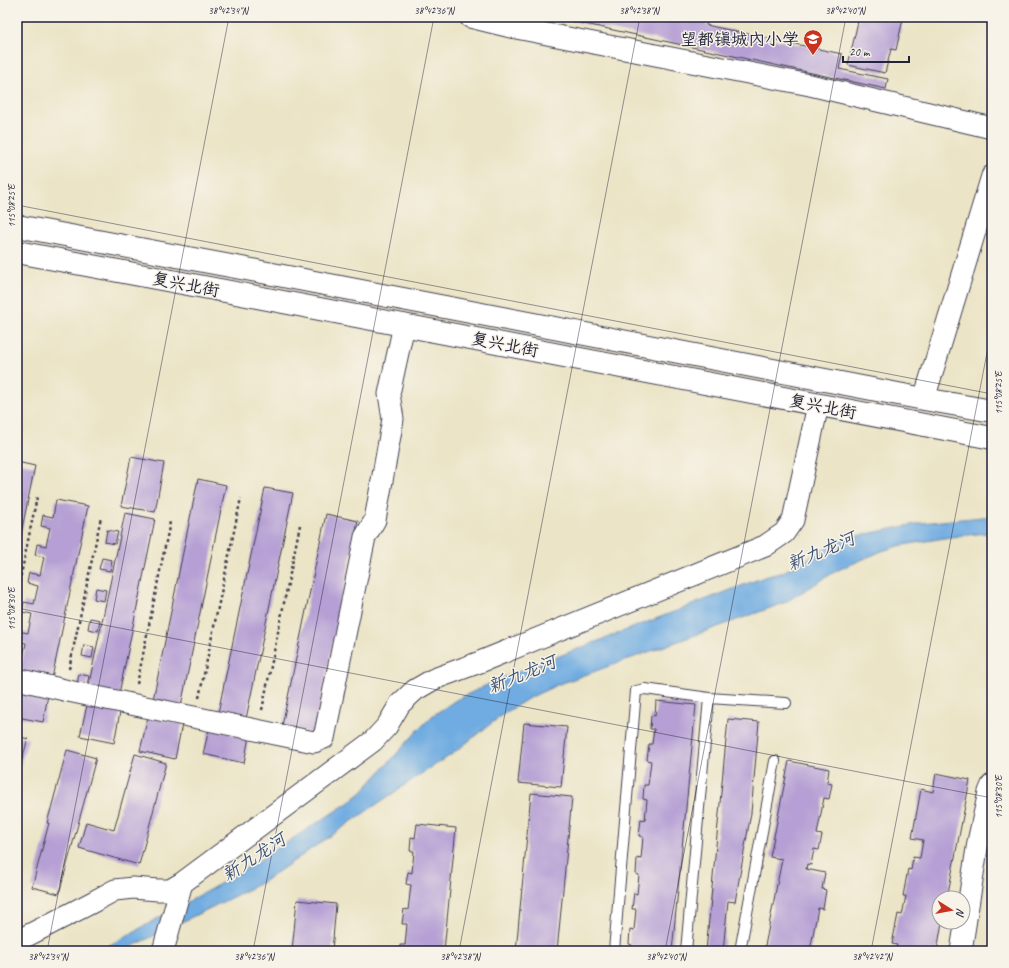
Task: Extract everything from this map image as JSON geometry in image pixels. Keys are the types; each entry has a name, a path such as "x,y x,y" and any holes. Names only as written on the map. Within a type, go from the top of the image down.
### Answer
{"main road":[{"name":"复兴北街","path":"17,226 992,411"},
{"name":"复兴北街","path":"17,252 992,438"}],"street":[{"path":"470,17 511,27 810,85 992,128"},
{"path":"924,399 992,176"},
{"path":"17,679 314,742 324,738 365,537 375,520 393,419 389,394 404,325"},
{"path":"164,948 180,890 373,741 387,726 400,704 415,690 434,679 480,662 765,546 784,533 793,520 818,405"},
{"path":"962,951 978,842 989,792 992,785"},
{"path":"17,942 115,890 133,888 180,890"}],"lane":[{"path":"614,951 636,691 644,689 709,698 786,703"},
{"path":"686,951 709,698"},
{"path":"740,951 776,761"}],"path":[{"path":"17,594 37,497"},
{"path":"195,717 240,498"},
{"path":"65,690 101,517"},
{"path":"133,704 170,522"},
{"path":"258,730 300,525"}],"water":[{"name":"新九龙河","path":"992,516 992,533 944,538 898,546 882,551 838,570 784,603 557,685 529,698 502,715 451,755 263,882 123,951 99,951 236,875 348,803 361,793 432,716 456,700 497,680 767,576 781,573 846,538 921,523"}],"building":[{"path":"553,17 686,17 707,21 706,25 842,54 839,69 888,79 886,89"},
{"path":"859,17 897,17 903,19 896,50 891,49 885,73 848,65"},
{"path":"131,457 164,463 155,512 121,506"},
{"path":"17,462 35,466 18,548 17,548"},
{"path":"198,479 226,485 181,706 153,700"},
{"path":"265,488 293,493 246,719 218,713"},
{"path":"56,500 88,506 52,678 17,671 17,661 22,662 26,643 17,641 17,634 18,631 28,633 32,614 22,612 24,602 34,604 38,586 27,583 29,573 40,575 44,557 35,555 37,544 46,546 50,528 41,526 43,515 53,517"},
{"path":"125,513 155,519 119,694 88,688"},
{"path":"326,514 358,521 314,733 282,726"},
{"path":"107,530 118,532 115,544 105,542"},
{"path":"102,558 112,560 110,571 99,569"},
{"path":"96,588 106,590 104,601 94,599"},
{"path":"90,618 100,620 98,631 88,629"},
{"path":"84,645 94,647 92,658 82,656"},
{"path":"79,674 89,676 87,686 77,684"},
{"path":"17,688 48,695 43,722 17,717"},
{"path":"656,701 696,705 672,951 632,951 632,945 629,944 630,929 634,930 636,909 632,909 634,893 637,894 639,875 636,874 637,858 641,859 643,837 639,836 641,819 645,820 647,800 643,799 644,785 648,785 651,761 647,760 649,744 652,744 654,729 650,729 651,715 655,716"},
{"path":"87,705 120,712 114,743 80,736"},
{"path":"148,717 182,724 175,759 140,751"},
{"path":"728,719 759,722 751,813 735,902 728,901 723,951 706,951"},
{"path":"524,723 567,727 561,787 518,783"},
{"path":"209,729 249,737 244,763 203,754"},
{"path":"17,736 28,739 17,776"},
{"path":"67,750 96,758 59,894 32,887 49,823 47,823"},
{"path":"135,754 166,763 139,865 79,848 86,822 114,830"},
{"path":"789,761 829,769 827,783 832,784 829,799 824,798 817,834 822,835 819,850 814,849 811,865 807,864 806,869 825,873 822,889 826,890 823,909 818,908 810,951 764,951 782,859 770,857"},
{"path":"936,773 970,780 949,890 931,890 931,930 941,930 937,951 895,951 897,945 892,944 898,914 902,915 906,896 903,896 908,869 911,870 913,857 920,858 923,840 912,838 921,789 933,792"},
{"path":"531,793 572,797 557,951 516,951"},
{"path":"417,824 456,828 444,951 400,951 400,945 405,945 407,924 402,924 404,909 408,910 411,885 406,884 408,872 412,873 414,851 410,851 411,837 415,838"},
{"path":"297,900 336,904 332,951 292,951"}],"place":[{"name":"望都镇城内小学","path":"813,56"}]}
